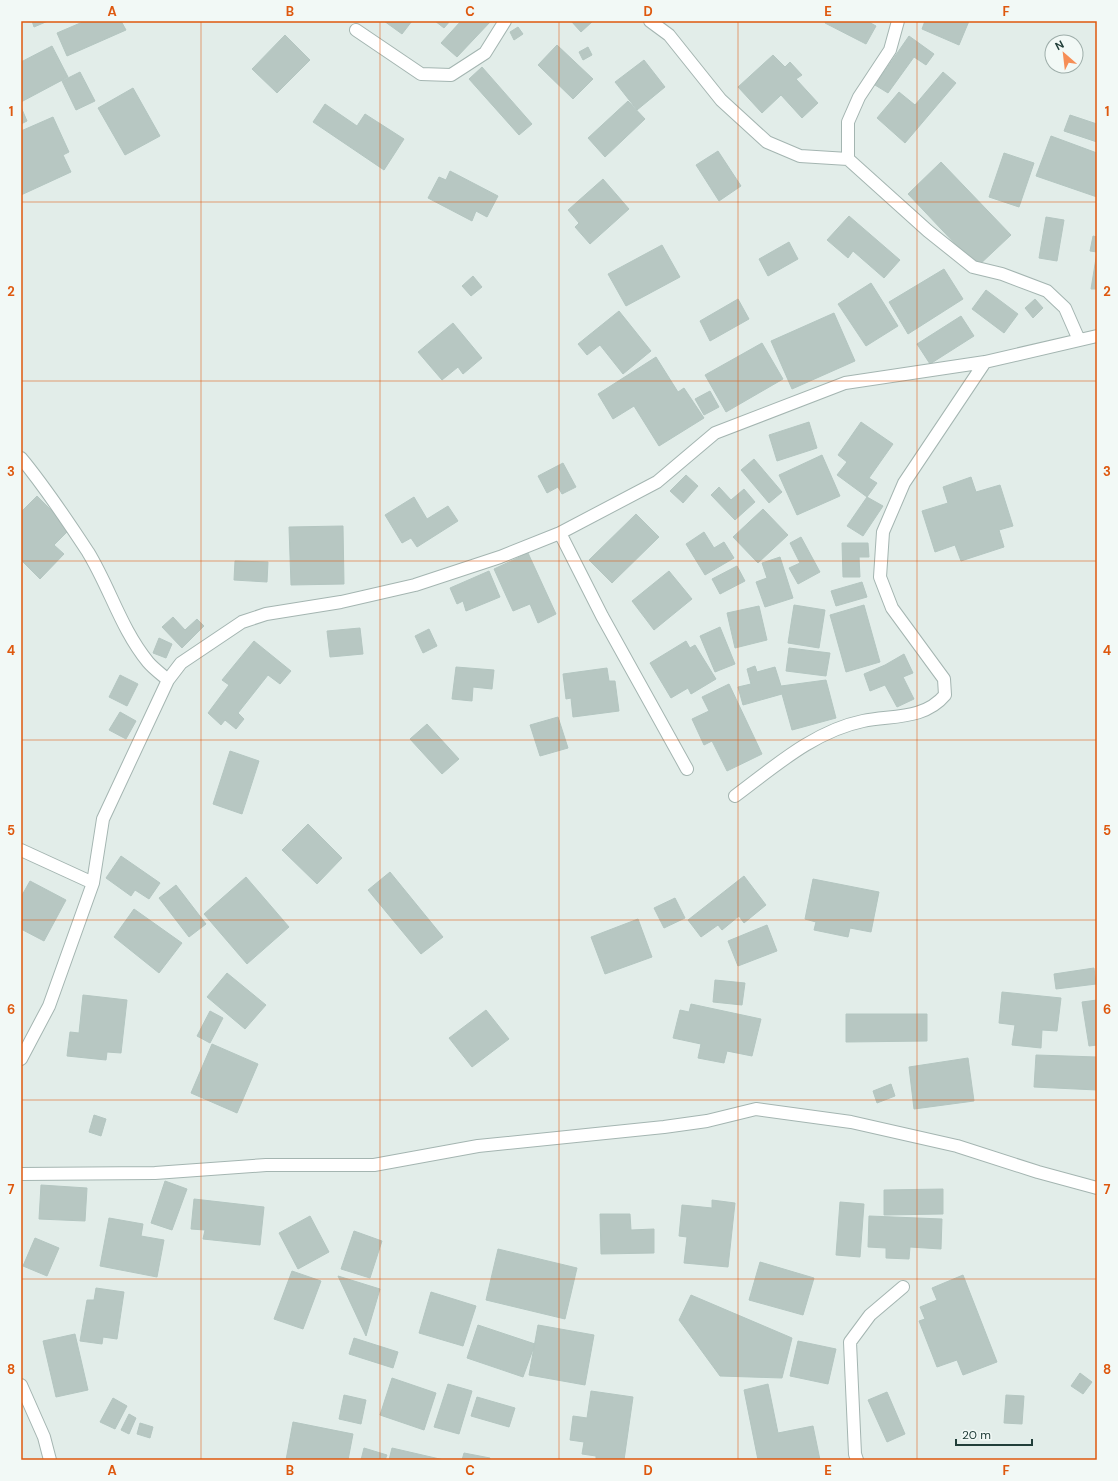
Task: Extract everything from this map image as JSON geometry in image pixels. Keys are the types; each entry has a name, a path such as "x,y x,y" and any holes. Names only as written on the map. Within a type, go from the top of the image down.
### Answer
{"street":[{"path":"356,30 421,74 451,75 485,54 505,21"},
{"path":"650,21 669,35 721,100 767,142 800,156 848,159 928,231 973,267 1002,274 1047,291 1065,308 1079,340"},
{"path":"848,159 848,122 859,97 890,50 898,21"},
{"path":"21,1059 49,1006 93,883 103,819 168,680 181,663 242,622 266,614 341,602 414,585 500,558 560,533 657,482 715,434 845,383 985,362 1097,336"},
{"path":"735,796 794,753 827,733 862,721 915,714 937,705 945,696 944,679 892,608 880,577 883,532 904,483 985,362"},
{"path":"21,458 88,552 114,606 148,662 168,680"},
{"path":"560,533 602,616 687,769"},
{"path":"21,850 93,883"},
{"path":"21,1174 155,1173 266,1165 374,1165 478,1146 664,1127 707,1121 756,1109 851,1122 957,1146 1097,1188"},
{"path":"857,1460 855,1454 850,1342 870,1315 903,1287"},
{"path":"21,1385 44,1437 50,1460"}],"building":[{"path":"32,21 48,21 34,27"},
{"path":"85,21 121,21 126,30 67,56 57,33"},
{"path":"384,21 412,21 402,34"},
{"path":"435,21 450,21 444,28"},
{"path":"461,21 491,21 457,57 441,43"},
{"path":"571,21 593,21 581,32"},
{"path":"826,21 867,21 876,26 866,44 825,23"},
{"path":"925,21 969,21 959,45 922,29"},
{"path":"518,27 523,34 514,40 510,32"},
{"path":"285,35 310,60 277,93 252,69"},
{"path":"909,36 934,54 926,65 914,57 888,93 875,85"},
{"path":"557,45 593,79 573,99 538,65"},
{"path":"52,46 68,77 21,102 21,62"},
{"path":"588,47 592,55 583,60 579,52"},
{"path":"773,55 785,67 790,62 802,75 796,79 818,103 802,118 781,95 762,113 738,87"},
{"path":"644,60 665,87 637,110 615,82"},
{"path":"482,67 532,124 519,135 469,79"},
{"path":"80,72 95,101 76,110 62,81"},
{"path":"943,72 956,83 905,143 877,118 899,92 915,105"},
{"path":"133,88 160,136 125,155 98,108"},
{"path":"628,101 645,119 605,157 588,138"},
{"path":"325,104 357,126 365,114 404,139 384,170 313,122"},
{"path":"21,107 27,121 21,124"},
{"path":"1070,115 1097,124 1097,142 1064,131"},
{"path":"53,117 69,152 63,155 71,172 21,195 21,131"},
{"path":"1051,136 1097,153 1097,197 1036,176"},
{"path":"718,151 741,186 719,201 696,165"},
{"path":"1004,153 1034,163 1019,207 989,197"},
{"path":"941,162 1011,235 977,267 908,194"},
{"path":"450,171 498,196 487,217 476,211 472,221 428,198 439,177 446,180"},
{"path":"603,179 629,209 590,244 575,227 579,223 568,210"},
{"path":"849,216 900,260 884,278 853,251 848,258 827,240"},
{"path":"1046,217 1064,220 1057,261 1039,258"},
{"path":"1093,236 1097,237 1097,252 1090,251"},
{"path":"789,242 798,259 768,276 759,259"},
{"path":"662,245 680,277 626,306 608,274"},
{"path":"1097,252 1097,289 1091,289"},
{"path":"944,269 963,299 908,334 889,302"},
{"path":"473,276 482,287 471,296 462,286"},
{"path":"871,283 898,326 866,346 838,304"},
{"path":"986,290 1018,314 1004,333 972,309"},
{"path":"738,299 749,319 710,341 700,321"},
{"path":"1035,299 1043,308 1033,318 1025,308"},
{"path":"619,311 651,351 623,374 600,345 587,355 578,344"},
{"path":"834,313 855,361 792,389 771,341"},
{"path":"961,316 974,336 930,364 917,344"},
{"path":"453,323 482,358 463,374 458,367 442,380 418,352"},
{"path":"762,343 783,379 726,412 705,375"},
{"path":"656,357 678,392 684,388 704,418 659,446 634,406 613,419 598,394"},
{"path":"710,391 719,407 704,415 695,399"},
{"path":"809,422 817,448 777,461 769,435"},
{"path":"861,422 893,444 869,478 877,483 867,497 837,475 847,462 838,455"},
{"path":"822,455 840,496 797,515 779,475"},
{"path":"754,459 782,492 769,503 741,470"},
{"path":"563,463 576,487 562,494 558,487 547,493 538,476"},
{"path":"686,475 698,486 683,503 670,491"},
{"path":"971,477 976,492 1000,485 1013,526 999,530 1004,547 961,561 955,545 935,552 922,511 948,503 943,487"},
{"path":"719,487 731,500 744,489 755,502 735,520 711,495"},
{"path":"37,496 70,529 54,545 64,554 40,579 21,560 21,512"},
{"path":"414,497 427,519 448,506 458,521 417,547 411,538 402,543 385,515"},
{"path":"867,497 883,506 863,536 847,526"},
{"path":"763,509 788,535 758,563 733,537"},
{"path":"636,514 659,537 612,583 589,560"},
{"path":"343,526 344,584 291,585 289,527"},
{"path":"704,532 714,548 724,542 734,558 705,575 686,544"},
{"path":"801,537 820,572 798,584 789,568 800,563 790,543"},
{"path":"842,543 868,543 869,557 859,557 860,577 843,577"},
{"path":"528,553 556,614 538,623 530,604 513,611 494,569"},
{"path":"780,557 793,598 765,607 756,582 767,578 762,563"},
{"path":"235,561 268,562 267,582 234,580"},
{"path":"737,566 745,581 720,594 712,579"},
{"path":"489,571 500,597 466,611 463,601 457,604 450,588"},
{"path":"669,571 692,599 654,630 632,601"},
{"path":"862,582 867,597 836,606 831,591"},
{"path":"794,605 825,610 819,648 788,643"},
{"path":"864,605 880,662 846,672 830,615"},
{"path":"759,606 767,640 735,648 727,613"},
{"path":"173,617 185,630 197,619 204,626 182,648 162,627"},
{"path":"720,627 735,664 715,672 700,636"},
{"path":"360,628 363,654 330,657 327,631"},
{"path":"429,629 437,646 423,653 415,636"},
{"path":"159,638 172,644 166,658 153,653"},
{"path":"254,641 291,671 280,684 268,675 238,713 244,719 236,729 225,720 221,725 208,713 229,685 222,680"},
{"path":"686,641 690,648 695,645 716,679 691,694 688,688 671,698 650,663"},
{"path":"789,648 830,653 826,676 786,671"},
{"path":"904,654 913,673 903,677 914,699 897,707 885,685 870,691 864,674 885,665"},
{"path":"755,666 757,672 775,667 781,686 826,680 836,718 792,730 782,694 743,705 738,687 751,684 747,669"},
{"path":"456,667 494,670 492,689 473,687 472,701 452,699"},
{"path":"607,668 609,681 615,681 619,711 573,717 571,698 566,699 563,674"},
{"path":"120,675 138,684 127,706 109,697"},
{"path":"729,684 762,754 727,771 712,741 704,745 692,719 709,711 702,697"},
{"path":"120,712 136,721 126,739 109,730"},
{"path":"558,717 568,748 540,756 530,725"},
{"path":"427,724 459,759 442,774 410,739"},
{"path":"230,751 259,761 242,814 213,804"},
{"path":"308,824 342,858 317,884 282,850"},
{"path":"121,856 160,883 149,899 135,890 131,896 106,878"},
{"path":"390,872 443,937 421,954 368,890"},
{"path":"744,876 766,905 744,923 739,916 722,930 718,925 701,937 688,920"},
{"path":"246,877 289,927 247,964 204,914"},
{"path":"813,879 879,892 871,932 850,928 848,937 814,930 816,922 805,919"},
{"path":"30,881 66,900 44,941 21,929 21,897"},
{"path":"176,885 206,924 189,937 159,898"},
{"path":"675,898 685,918 664,928 654,908"},
{"path":"134,909 182,943 159,973 114,937"},
{"path":"638,919 652,957 605,974 591,937"},
{"path":"767,925 777,951 738,966 728,941"},
{"path":"1094,968 1096,984 1056,989 1054,974"},
{"path":"227,973 266,1005 245,1029 207,997"},
{"path":"715,980 745,983 742,1005 713,1002"},
{"path":"1002,992 1061,998 1057,1031 1042,1030 1041,1048 1012,1045 1015,1025 999,1023"},
{"path":"83,995 127,1000 121,1053 107,1052 106,1060 67,1056 70,1032 79,1033"},
{"path":"1097,1000 1097,1045 1089,1046 1082,1002"},
{"path":"691,1004 761,1019 752,1056 727,1051 724,1063 698,1058 701,1044 673,1038 680,1010 689,1012"},
{"path":"486,1010 509,1039 472,1067 449,1038"},
{"path":"210,1011 223,1018 210,1043 197,1036"},
{"path":"846,1014 927,1014 927,1041 846,1042"},
{"path":"212,1044 258,1064 237,1113 191,1093"},
{"path":"1036,1055 1097,1057 1097,1090 1034,1087"},
{"path":"968,1058 974,1101 914,1109 909,1067"},
{"path":"891,1084 895,1096 877,1103 873,1091"},
{"path":"94,1115 106,1119 101,1136 89,1132"},
{"path":"165,1181 187,1189 172,1230 151,1223"},
{"path":"41,1185 87,1188 85,1221 39,1219"},
{"path":"943,1189 943,1214 884,1215 884,1190"},
{"path":"194,1199 264,1207 260,1245 203,1239 205,1230 191,1229"},
{"path":"712,1200 735,1203 728,1267 684,1263 687,1237 679,1236 682,1205 712,1208"},
{"path":"840,1202 864,1204 860,1257 836,1255"},
{"path":"600,1214 630,1214 631,1230 654,1229 654,1253 601,1254"},
{"path":"310,1216 329,1252 298,1269 279,1233"},
{"path":"869,1216 942,1219 941,1249 910,1247 909,1259 886,1258 886,1248 868,1247"},
{"path":"109,1218 143,1224 141,1236 164,1240 157,1277 100,1266"},
{"path":"354,1231 382,1241 370,1278 341,1269"},
{"path":"35,1238 59,1248 47,1276 23,1266"},
{"path":"498,1249 577,1268 565,1319 486,1300"},
{"path":"760,1262 814,1278 803,1315 749,1300"},
{"path":"292,1271 321,1281 303,1329 274,1319"},
{"path":"963,1275 997,1362 963,1375 957,1360 937,1367 919,1321 925,1319 920,1307 937,1300 932,1288"},
{"path":"338,1276 380,1289 366,1336"},
{"path":"96,1288 124,1292 117,1339 103,1337 102,1344 80,1341 87,1300 94,1300"},
{"path":"431,1292 476,1306 463,1346 419,1333"},
{"path":"691,1295 792,1338 782,1378 720,1376 679,1320"},
{"path":"478,1325 535,1344 523,1377 467,1358"},
{"path":"538,1325 594,1335 585,1385 529,1375"},
{"path":"75,1334 88,1390 56,1397 43,1341"},
{"path":"354,1338 398,1352 393,1368 349,1354"},
{"path":"798,1341 836,1349 828,1384 790,1376"},
{"path":"1080,1373 1092,1382 1083,1394 1071,1386"},
{"path":"392,1378 436,1393 424,1430 380,1415"},
{"path":"448,1384 472,1391 459,1434 434,1427"},
{"path":"768,1384 778,1433 813,1426 820,1460 758,1460 744,1390"},
{"path":"591,1391 633,1397 624,1460 596,1460 596,1456 582,1454 584,1442 570,1440 573,1416 587,1418"},
{"path":"887,1392 905,1434 887,1442 868,1400"},
{"path":"344,1395 366,1400 361,1424 339,1419"},
{"path":"1006,1395 1024,1396 1022,1424 1004,1423"},
{"path":"477,1397 515,1408 509,1427 471,1416"},
{"path":"113,1398 127,1406 115,1429 100,1422"},
{"path":"129,1414 136,1418 129,1434 121,1430"},
{"path":"293,1422 353,1434 348,1460 286,1460"},
{"path":"140,1423 153,1427 150,1438 137,1434"},
{"path":"364,1448 387,1455 385,1460 361,1460"},
{"path":"392,1448 444,1460 389,1460"},
{"path":"464,1453 490,1458 490,1460 462,1460"}]}
